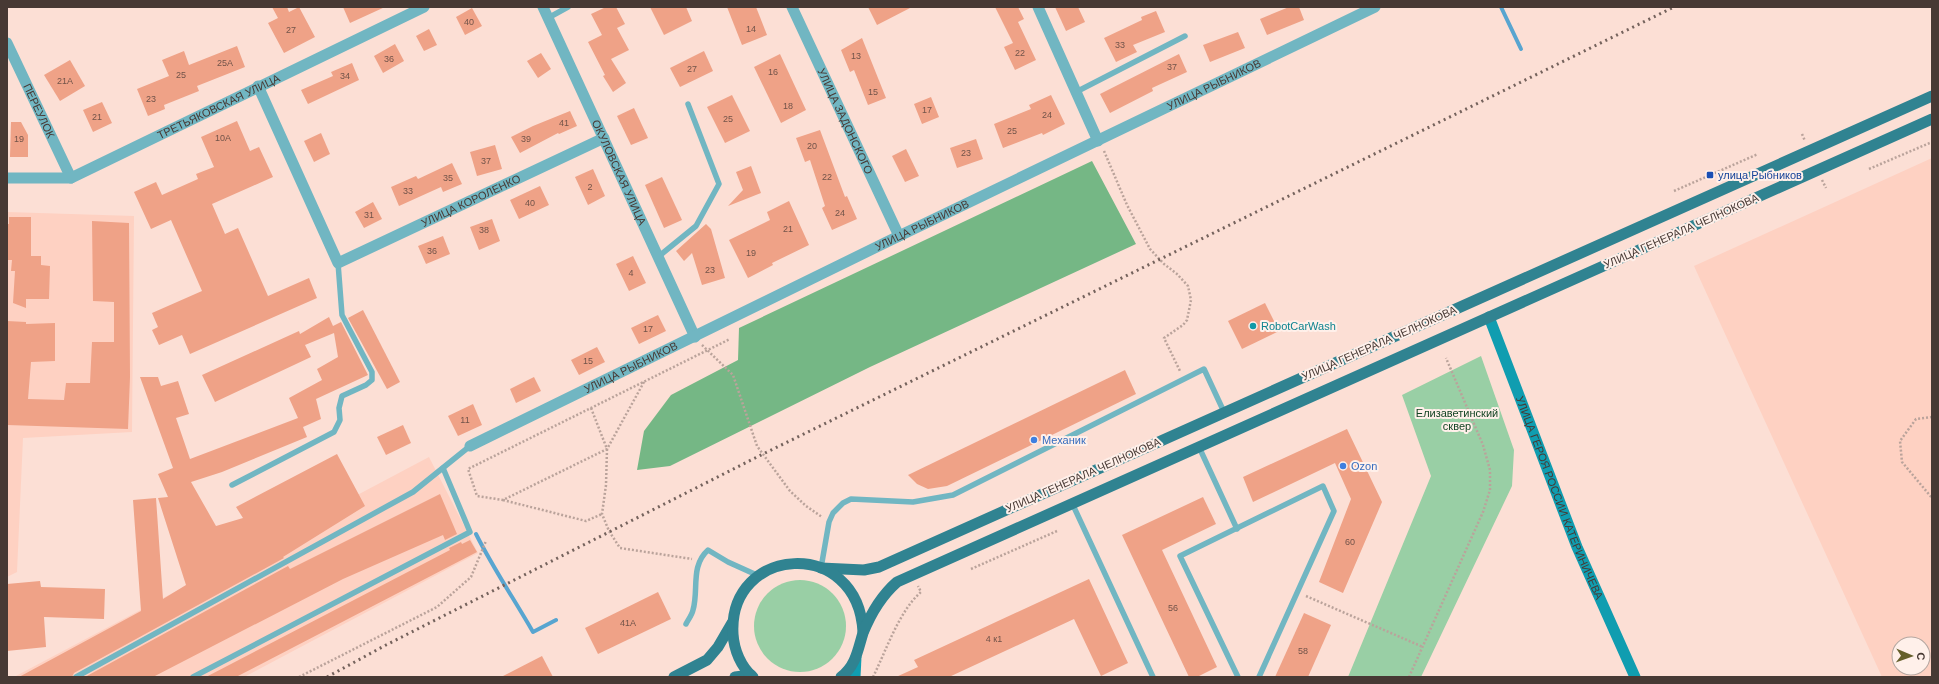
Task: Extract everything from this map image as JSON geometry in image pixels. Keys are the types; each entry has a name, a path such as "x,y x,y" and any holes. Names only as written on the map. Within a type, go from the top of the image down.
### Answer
{"main road":[{"name":"УЛИЦА ГЕНЕРАЛА ЧЕЛНОКОВА","path":"674,677 707,660 718,647 732,622 740,597 745,589 759,576 780,566 803,564 821,568 864,570 879,566 1932,96"},
{"name":"УЛИЦА ГЕНЕРАЛА ЧЕЛНОКОВА","path":"841,677 856,657 863,634 879,600 897,582 1932,119"},
{"name":"УЛИЦА ГЕРОЯ РОССИИ КАТЕРИНИЧЕВА","path":"1489,317 1578,547 1635,677"},
{"name":"УЛИЦА ГЕНЕРАЛА ЧЕЛНОКОВА","path":"821,568 848,587 857,602 862,618 863,634"},
{"name":"УЛИЦА ГЕНЕРАЛА ЧЕЛНОКОВА","path":"732,622 733,641 739,658 752,676"},
{"path":"855,677 856,657"},
{"name":"УЛИЦА ГЕНЕРАЛА ЧЕЛНОКОВА","path":"735,677 752,676"}],"street":[{"name":"ТРЕТЬЯКОВСКАЯ УЛИЦА","path":"7,178 71,178 258,86 424,7"},
{"name":"ОКУЛОВСКАЯ УЛИЦА","path":"543,7 695,337"},
{"name":"УЛИЦА ЗАДОНСКОГО","path":"792,7 899,236"},
{"path":"1038,7 1098,141"},
{"name":"УЛИЦА РЫБНИКОВ","path":"470,446 899,236 1375,7"},
{"name":"ПЕРЕУЛОК","path":"7,44 71,178"},
{"path":"258,86 338,263"},
{"name":"УЛИЦА КОРОЛЕНКО","path":"338,263 604,138"}],"lane":[{"path":"548,18 568,7"},
{"path":"1076,92 1185,36"},
{"path":"658,257 696,226 719,184 688,104"},
{"path":"232,485 334,432 340,420 339,408 342,396 366,385 372,380 372,372 342,315 338,263"},
{"path":"821,568 829,522 833,513 843,502 851,499 858,499 913,502 953,495 1204,369 1224,412"},
{"path":"76,677 412,492 470,446"},
{"path":"1199,447 1236,529"},
{"path":"193,677 470,532 443,468"},
{"path":"1238,677 1180,556 1323,486 1334,510 1260,677"},
{"path":"1072,503 1153,677"},
{"path":"686,624 693,610 698,566 708,550 728,562 759,576"}],"path":[{"path":"1098,141 1108,159 1127,204 1150,249 1188,286 1191,300 1187,320 1184,325 1164,338 1184,379"},
{"path":"1869,169 1932,142"},
{"path":"1674,191 1758,154"},
{"path":"695,337 724,365 732,375 757,446 790,491 806,506 829,522"},
{"path":"602,514 586,521 503,500 477,496 468,469 730,339"},
{"path":"1409,677 1483,512 1490,490 1490,470 1483,445 1446,358"},
{"path":"503,500 607,448 644,382"},
{"path":"591,408 607,448 606,485 602,514 609,532 620,548 701,560"},
{"path":"1932,417 1916,419 1900,441 1902,462 1932,498"},
{"path":"971,570 1057,531"},
{"path":"299,677 437,607 471,577 486,541"},
{"path":"875,677 878,667 896,630 914,599 920,592"},
{"path":"1298,592 1422,647"}],"shaded area":[{"path":"1932,158 1932,677 1882,677 1694,266"},
{"path":"7,212 134,216 132,432 23,438 17,572 7,577"},
{"path":"429,457 478,553 244,677 14,677"}],"green space":[{"path":"1092,161 1136,244 870,367 670,466 637,470 644,431 671,395 738,360 739,328"},
{"name":"Елизаветинский сквер","path":"1481,356 1514,450 1512,486 1421,677 1348,677 1431,476 1402,395"},
{"path":"791,580 809,580 826,587 839,600 846,617 846,635 839,652 826,665 809,672 791,672 774,665 761,652 754,635 754,617 761,600 774,587"}],"building":[{"path":"272,7 287,7 289,12 299,7 315,37 284,53 268,23 278,18"},
{"path":"343,7 385,7 350,23"},
{"path":"606,7 616,7 625,24 617,28 629,50 611,59 626,83 613,92 603,76 605,75 588,42 602,35 591,14"},
{"path":"650,7 686,7 692,21 664,35"},
{"path":"727,7 756,7 767,35 742,45"},
{"path":"868,7 912,7 877,25"},
{"path":"995,7 1018,7 1024,19 1018,22 1036,60 1015,70 1004,47 1013,43"},
{"path":"1055,7 1078,7 1085,22 1066,31"},
{"path":"1289,7 1299,7 1304,20 1267,35 1260,19"},
{"path":"472,8 482,26 465,35 456,17"},
{"path":"1156,11 1165,32 1133,45 1137,52 1116,62 1104,38 1142,20 1141,17"},
{"path":"429,29 437,45 424,51 416,36"},
{"path":"1238,32 1245,48 1210,62 1203,45"},
{"path":"862,38 886,98 868,105 854,70 850,72 841,50"},
{"path":"395,44 404,61 383,73 374,56"},
{"path":"237,46 245,67 197,86 199,91 164,105 165,109 148,116 137,89 169,76 162,60 184,51 189,65"},
{"path":"704,51 713,71 680,87 670,68"},
{"path":"541,53 551,69 538,78 527,61"},
{"path":"780,54 806,110 781,123 754,67"},
{"path":"1179,54 1187,72 1152,88 1153,91 1110,113 1100,94"},
{"path":"70,60 85,86 60,101 44,75"},
{"path":"352,63 359,80 308,104 301,90 333,76 331,72"},
{"path":"732,95 750,131 725,143 707,107"},
{"path":"1051,95 1065,124 1043,135 1042,133 1003,148 994,124 1031,109 1029,105"},
{"path":"931,97 939,117 922,124 914,104"},
{"path":"102,102 112,123 93,132 83,110"},
{"path":"634,108 648,138 631,145 617,116"},
{"path":"570,111 577,126 559,134 558,133 520,153 511,137"},
{"path":"237,121 250,151 259,147 273,177 212,204 225,234 238,228 268,296 309,278 317,298 190,354 182,335 159,345 152,330 158,327 152,313 202,291 171,220 151,229 134,192 156,182 162,195 198,179 196,174 214,167 201,137"},
{"path":"11,122 21,122 28,135 28,157 10,157"},
{"path":"820,130 845,197 847,196 857,219 832,230 822,208 825,206 810,160 805,162 796,138"},
{"path":"321,133 330,154 314,162 304,141"},
{"path":"976,139 983,159 957,168 950,148"},
{"path":"495,145 502,169 477,176 470,152"},
{"path":"906,149 919,176 905,182 892,156"},
{"path":"452,163 462,184 443,192 441,187 399,206 391,187 416,176 418,179"},
{"path":"751,166 761,193 728,206 743,190 736,172"},
{"path":"593,169 605,196 588,205 575,177"},
{"path":"662,177 682,220 664,228 645,185"},
{"path":"540,186 549,205 519,219 510,200"},
{"path":"789,201 809,245 772,263 773,265 748,278 729,240 770,220 767,212"},
{"path":"373,202 382,219 364,228 355,212"},
{"path":"9,217 31,217 31,256 41,256 41,265 50,266 49,299 26,299 26,308 13,303 15,271 11,271 12,260 7,260 7,224 9,224"},
{"path":"492,219 500,241 479,250 470,227"},
{"path":"92,221 129,223 130,377 128,429 7,425 7,321 26,322 26,324 55,323 55,361 31,362 28,399 64,400 66,383 90,383 92,342 114,342 114,302 93,301"},
{"path":"706,224 711,229 725,278 702,285 692,253 684,261 676,251"},
{"path":"443,236 450,254 426,264 418,246"},
{"path":"633,256 646,283 629,291 616,264"},
{"name":"RobotCarWash","path":"1265,303 1279,331 1242,349 1228,321"},
{"path":"363,310 400,382 387,389 348,318"},
{"path":"658,315 666,331 639,344 631,328"},
{"path":"329,317 333,326 341,322 368,375 316,399 321,419 303,427 307,437 222,472 191,482 216,526 243,518 236,507 337,454 365,506 283,557 284,558 74,673 72,677 19,677 141,611 133,500 156,498 163,599 186,585 158,498 168,497 158,474 173,468 140,377 158,377 161,386 178,381 189,414 176,418 190,459 298,418 289,398 322,380 317,369 338,357 334,333 305,345 311,357 215,402 202,375 299,331 300,334"},
{"path":"597,347 605,362 579,375 571,360"},
{"path":"1125,370 1136,394 947,486 928,489 917,484 908,475"},
{"path":"534,377 541,391 516,403 510,389"},
{"path":"473,404 482,425 458,436 448,416"},
{"path":"403,425 411,443 386,455 377,437"},
{"path":"1347,429 1382,502 1343,593 1319,582 1351,499 1335,463 1253,502 1243,477"},
{"path":"440,494 457,534 445,540 443,535 343,579 153,677 85,677 288,566 290,569"},
{"path":"1203,497 1216,524 1162,550 1217,667 1197,677 1189,677 1122,535"},
{"path":"470,540 477,552 236,677 206,677 450,550 449,548 461,542 462,544"},
{"path":"1089,579 1128,663 1101,676 1074,619 949,677 896,677 918,667 914,660"},
{"path":"40,581 41,587 105,589 104,619 44,617 46,647 7,651 7,584"},
{"path":"658,592 671,619 598,654 585,628"},
{"path":"1304,613 1331,625 1308,677 1275,677"},
{"path":"542,656 553,677 501,677"}],"waterway":[{"path":"1501,7 1521,49"},
{"path":"476,534 496,571 533,632 556,620"}],"railway":[{"path":"327,677 386,645 763,454 1674,7"}],"place":[{"name":"улица Рыбников","path":"1710,175"},
{"name":"RobotCarWash","path":"1253,326"},
{"name":"Механик","path":"1034,440"},
{"name":"Ozon","path":"1343,466"}]}
